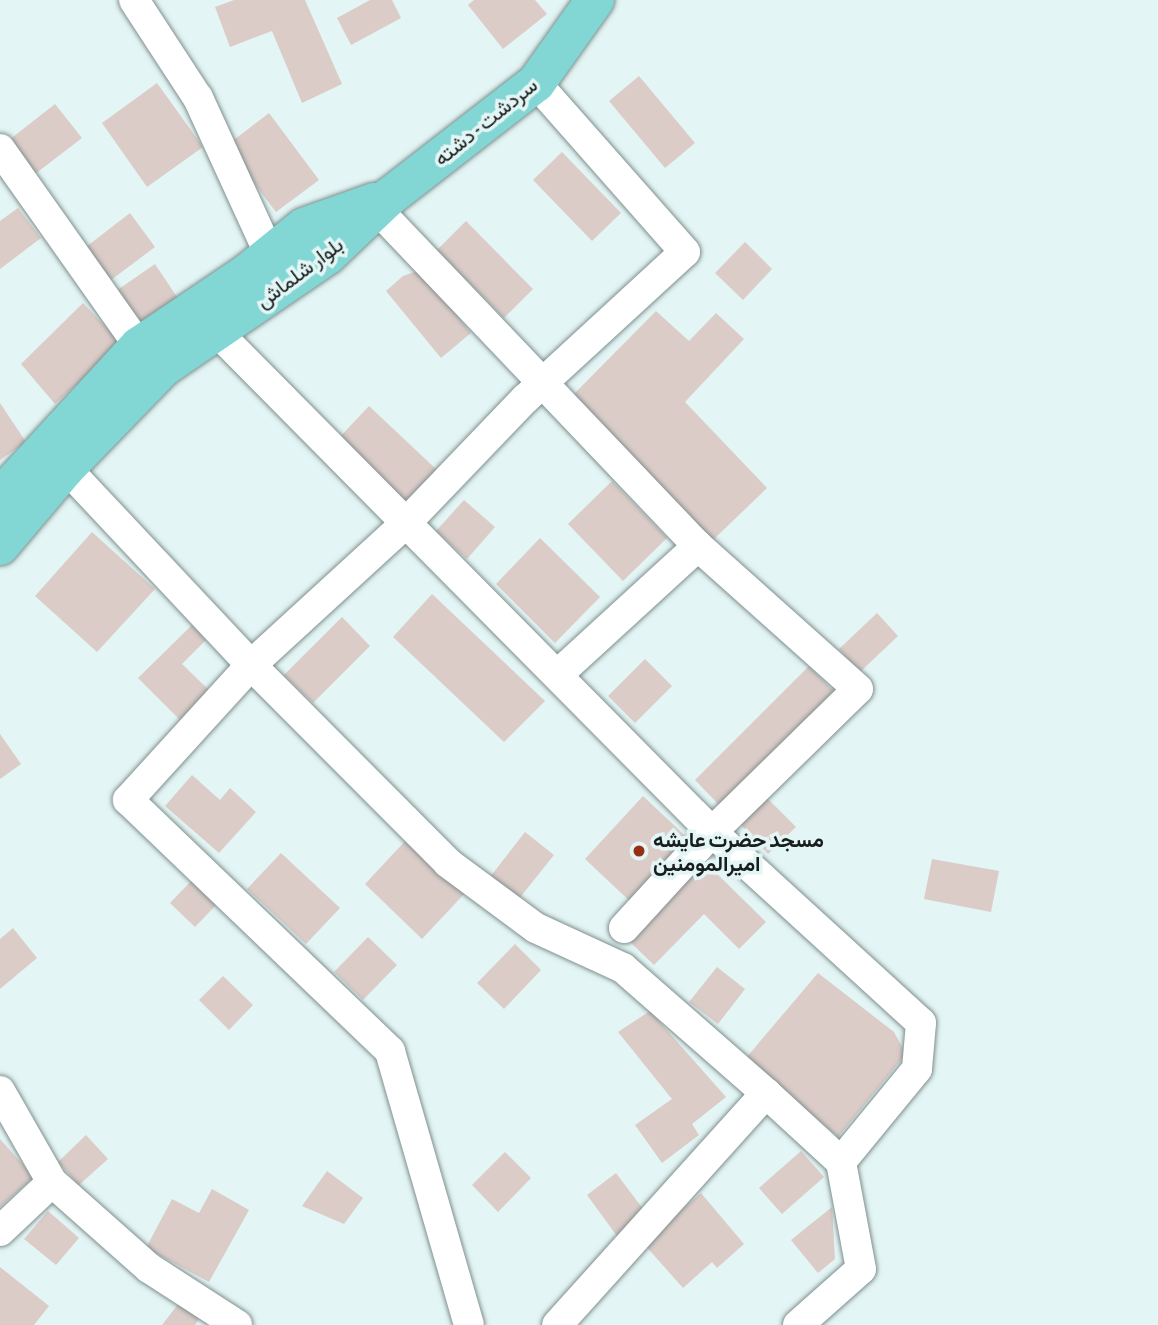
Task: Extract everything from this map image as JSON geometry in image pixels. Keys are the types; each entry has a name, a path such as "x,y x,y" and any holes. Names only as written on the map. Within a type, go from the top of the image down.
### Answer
{"main road":[{"name":"سردشت - دشته","path":"383,202 536,83 595,0"},
{"name":"بلوار شلماش","path":"0,497 139,346 246,292 328,255 383,202"},
{"name":"بلوار شلماش","path":"0,546 66,468 164,367 246,292"}],"street":[{"path":"134,0 198,98 246,292 404,525 712,832 921,1023 917,1069 841,1162"},
{"path":"470,1325 390,1051 128,800 251,665 404,525 546,381 685,252 536,83"},
{"path":"0,149 139,346"},
{"path":"383,202 698,546 858,689 712,832 624,928"},
{"path":"66,468 251,665 448,863 536,929 623,968 841,1162 861,1269 797,1325"},
{"path":"557,675 698,546"},
{"path":"0,1091 52,1182 149,1268 237,1325"},
{"path":"557,1325 766,1093"},
{"path":"0,1231 52,1182"}],"building":[{"path":"234,0 305,0 342,84 302,103 272,31 230,47 215,7"},
{"path":"370,0 392,0 401,18 351,45 337,18"},
{"path":"474,0 535,0 547,14 503,49 468,5"},
{"path":"639,76 695,143 665,168 609,101"},
{"path":"157,83 203,147 147,187 102,123"},
{"path":"55,104 82,138 35,174 9,140"},
{"path":"269,113 319,180 276,212 226,146"},
{"path":"562,152 621,213 592,241 533,180"},
{"path":"18,208 41,238 0,269 0,221"},
{"path":"130,213 155,247 111,280 86,247"},
{"path":"466,221 533,289 504,318 437,250"},
{"path":"745,242 772,269 743,300 715,273"},
{"path":"155,264 179,300 142,327 116,291"},
{"path":"420,270 471,333 441,358 386,291 403,276"},
{"path":"83,303 122,344 55,404 21,364"},
{"path":"656,311 689,341 716,313 744,339 685,402 767,488 713,540 573,395"},
{"path":"0,403 26,442 0,460"},
{"path":"369,406 437,470 405,503 338,439"},
{"path":"612,481 667,538 623,581 568,524"},
{"path":"464,500 495,527 467,559 436,531"},
{"path":"92,532 155,589 97,652 35,596"},
{"path":"540,538 600,597 555,643 496,584"},
{"path":"432,594 545,701 504,742 393,637"},
{"path":"877,613 898,636 860,672 839,649"},
{"path":"342,617 370,646 313,703 284,675"},
{"path":"192,625 206,640 182,664 212,693 183,723 138,678"},
{"path":"645,659 672,686 635,723 608,696"},
{"path":"809,666 836,694 720,806 695,780"},
{"path":"0,734 21,764 0,779"},
{"path":"192,775 220,800 230,788 256,812 219,853 165,806"},
{"name":"مسجد حضرت عایشه امیرالمومنین","path":"643,796 694,844 635,906 585,859"},
{"path":"767,798 796,827 768,854 740,824"},
{"path":"525,832 554,855 518,900 490,877"},
{"path":"407,839 465,893 422,939 365,884"},
{"path":"281,853 340,908 306,944 247,889"},
{"path":"932,859 999,871 991,912 924,899"},
{"path":"705,862 766,922 739,949 704,914 654,965 630,942"},
{"path":"194,878 219,902 195,927 170,903"},
{"path":"13,928 37,958 0,989 0,939"},
{"path":"368,937 397,965 363,1000 334,972"},
{"path":"515,944 541,970 504,1009 477,983"},
{"path":"717,967 745,989 718,1024 689,1002"},
{"path":"818,973 894,1032 906,1054 838,1137 746,1058"},
{"path":"223,976 253,1005 229,1030 199,1000"},
{"path":"650,1011 726,1097 692,1124 699,1135 662,1163 635,1125 672,1099 618,1032"},
{"path":"86,1135 108,1159 79,1185 58,1162"},
{"path":"0,1139 34,1177 0,1207"},
{"path":"801,1151 824,1177 782,1214 759,1188"},
{"path":"505,1152 531,1178 498,1212 472,1185"},
{"path":"327,1171 363,1198 344,1224 302,1206"},
{"path":"616,1173 646,1213 617,1236 587,1195"},
{"path":"212,1189 249,1210 209,1282 146,1248 172,1199 199,1213"},
{"path":"701,1193 744,1244 717,1268 712,1262 683,1288 643,1243"},
{"path":"832,1207 835,1259 818,1273 791,1240"},
{"path":"48,1211 79,1238 56,1265 24,1239"},
{"path":"0,1267 49,1306 34,1325 0,1325"},
{"path":"179,1303 199,1319 195,1325 162,1325"}],"place":[{"name":"مسجد حضرت عایشه امیرالمومنین","path":"639,851"}]}
